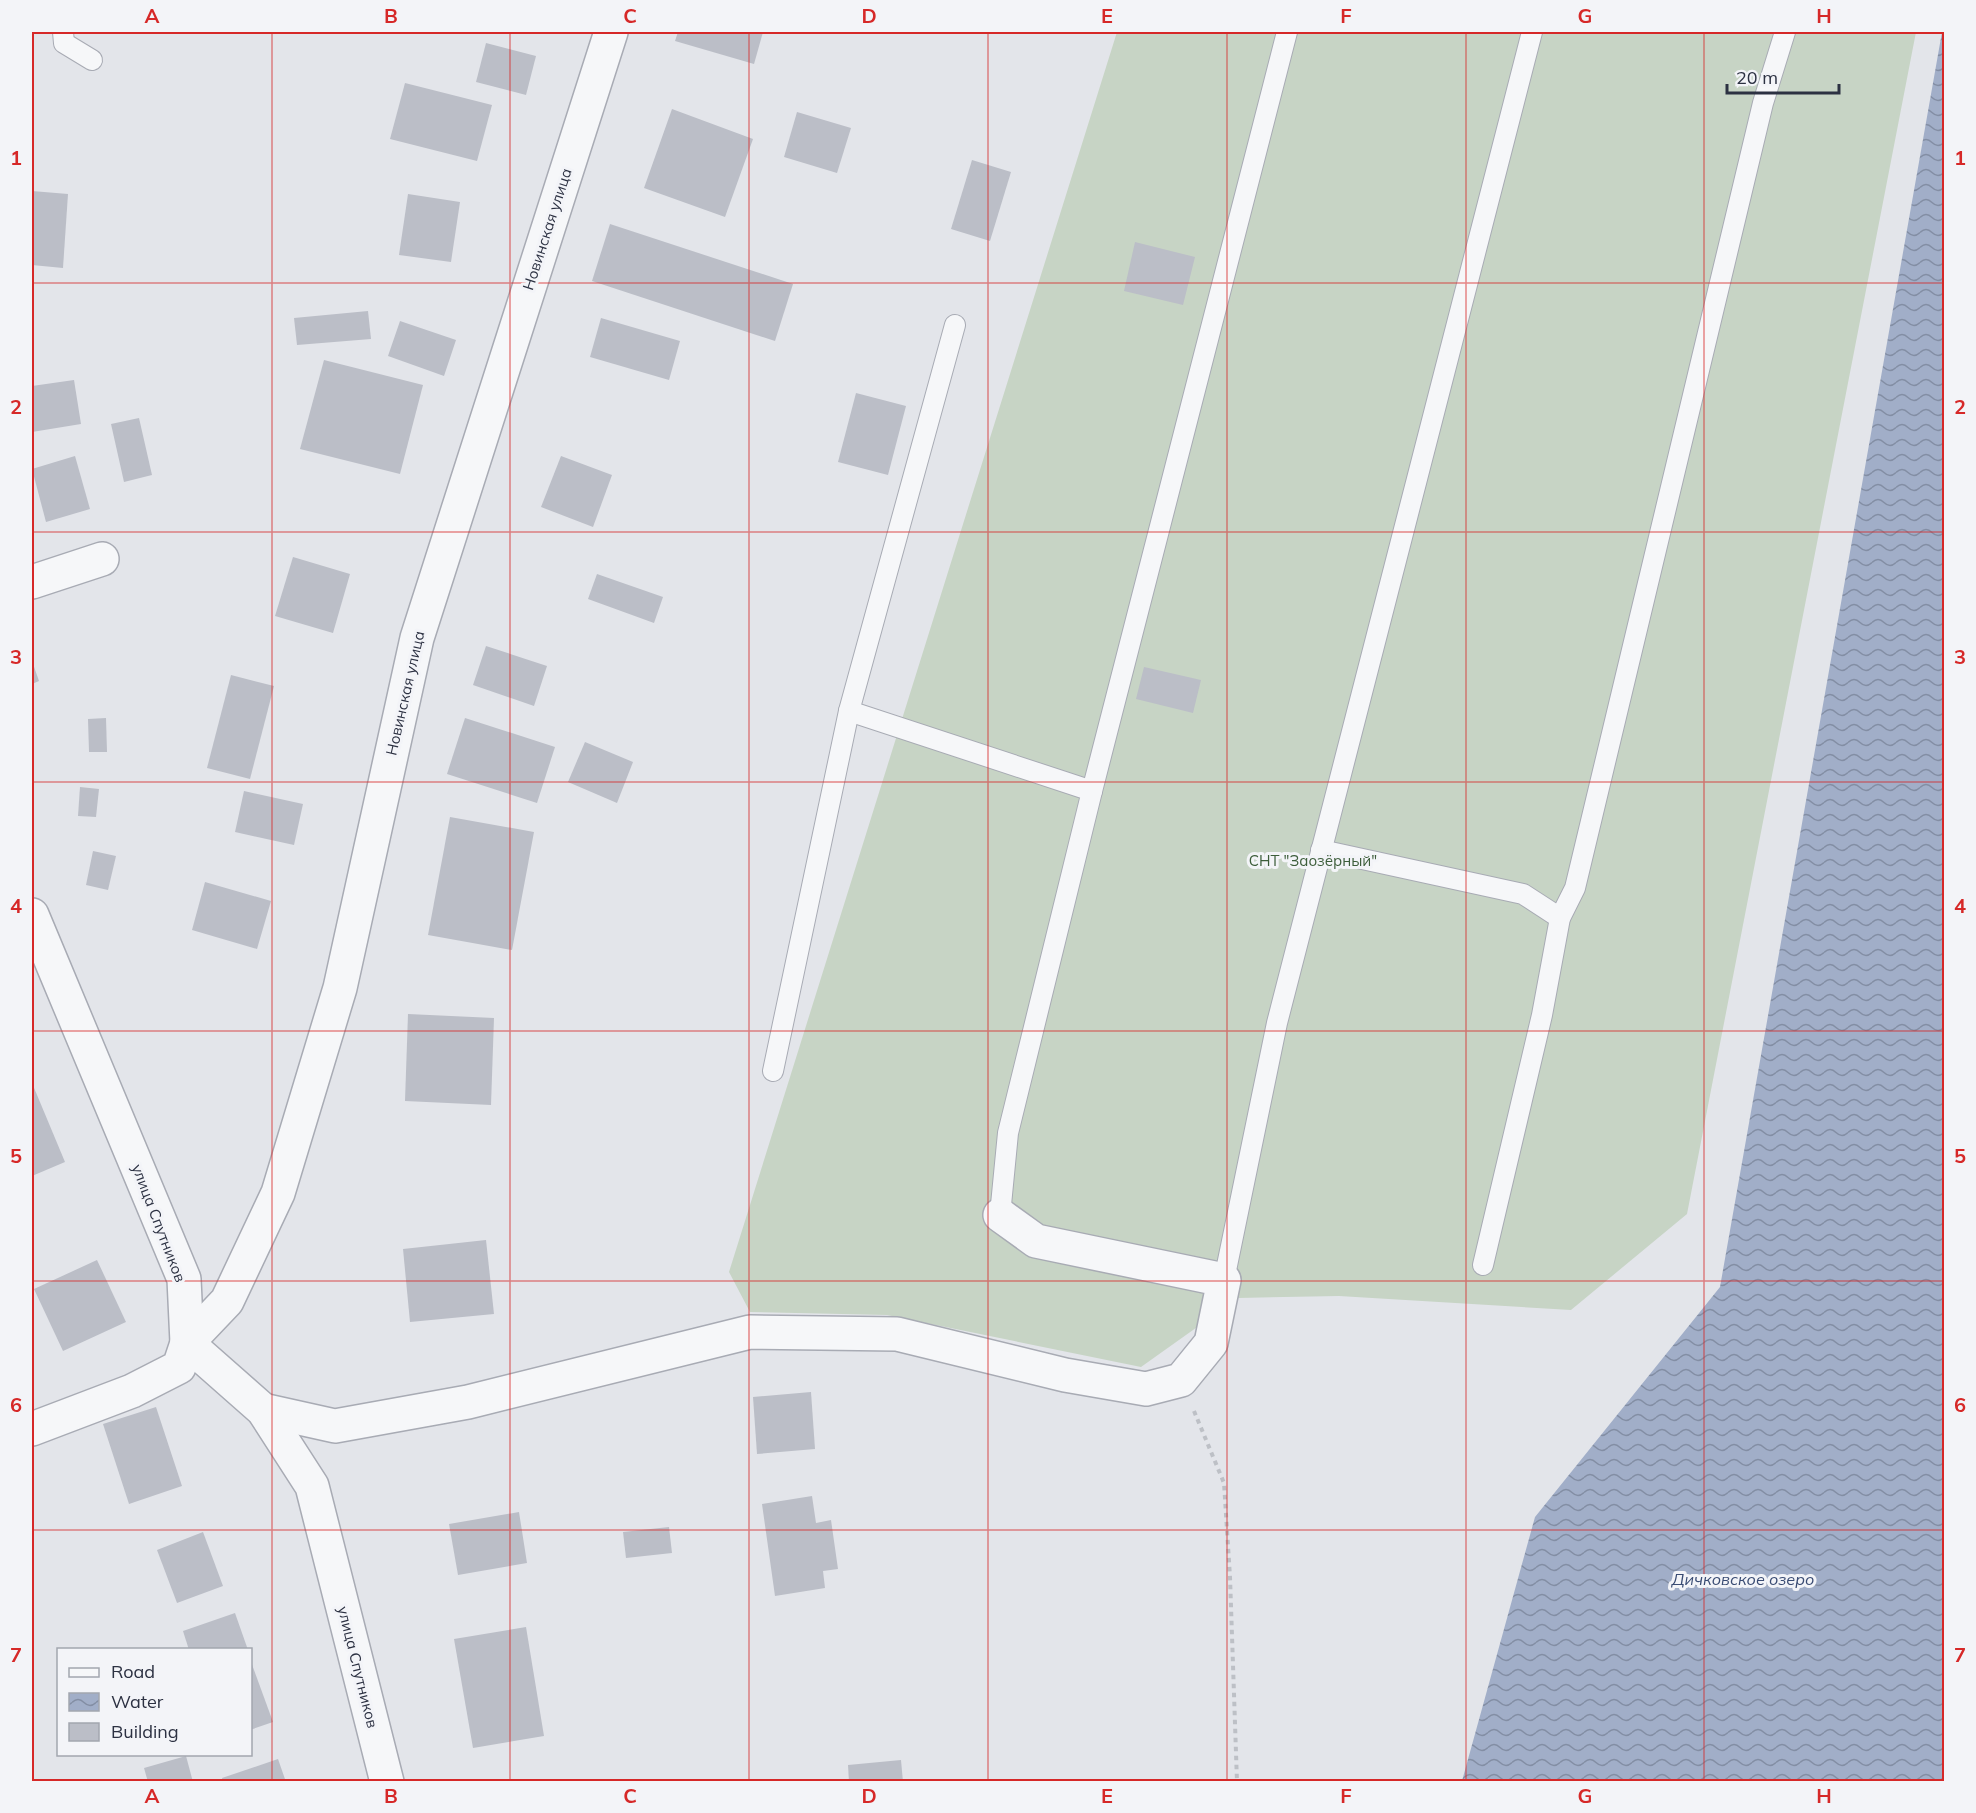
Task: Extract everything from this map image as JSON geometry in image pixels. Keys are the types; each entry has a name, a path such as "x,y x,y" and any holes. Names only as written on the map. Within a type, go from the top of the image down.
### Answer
{"street":[{"name":"Новинская улица","path":"187,1343 227,1301 278,1193 340,988 417,638 611,32"},
{"path":"32,582 102,559"},
{"name":"улица Спутников","path":"32,915 184,1279 187,1343 263,1410 312,1486 387,1782"},
{"path":"263,1410 335,1426 468,1402 750,1332 897,1334 1065,1375 1146,1389 1181,1380 1211,1342 1224,1280 1036,1241 1000,1215"},
{"path":"32,1429 132,1391 179,1367 187,1343"}],"lane":[{"path":"63,32 64,43 92,60"},
{"path":"1000,1215 1008,1133 1092,791 1287,32"},
{"path":"1224,1280 1277,1023 1532,32"},
{"path":"1483,1265 1542,1015 1560,918 1575,888 1760,114 1785,32"},
{"path":"773,1071 849,711 955,325"},
{"path":"849,711 1092,791"},
{"path":"1321,850 1523,894 1560,918"}],"path":[{"path":"1181,1380 1224,1483 1230,1576 1237,1782"}],"green space":[{"name":"СНТ \"Заозёрный\"","path":"1117,32 1916,32 1687,1214 1571,1310 1339,1296 1238,1298 1141,1367 887,1315 750,1312 729,1272"}],"water":[{"name":"Дичковское озеро","path":"1942,32 1944,32 1944,1781 1462,1781 1535,1517 1720,1287"}],"building":[{"path":"678,32 763,32 754,64 675,41"},
{"path":"486,43 536,56 526,95 476,82"},
{"path":"405,83 492,105 477,161 390,139"},
{"path":"672,109 753,139 725,217 644,188"},
{"path":"797,112 851,128 837,173 784,157"},
{"path":"972,160 1011,172 990,241 951,229"},
{"path":"32,191 68,194 63,268 32,265"},
{"path":"408,194 460,202 451,262 399,255"},
{"path":"610,224 793,284 775,341 592,281"},
{"path":"1135,242 1195,257 1183,305 1124,291"},
{"path":"368,311 371,339 297,345 294,318"},
{"path":"601,318 680,341 669,380 590,357"},
{"path":"400,321 456,340 444,376 388,356"},
{"path":"324,360 423,385 400,474 300,449"},
{"path":"74,380 81,424 32,432 32,386"},
{"path":"856,393 906,406 888,475 838,462"},
{"path":"139,418 152,475 124,482 111,424"},
{"path":"75,456 90,509 46,522 32,469"},
{"path":"561,456 612,475 593,527 541,507"},
{"path":"293,557 350,574 333,633 275,616"},
{"path":"597,574 663,597 654,623 588,599"},
{"path":"486,646 547,666 534,706 473,685"},
{"path":"32,661 39,681 32,684"},
{"path":"1144,667 1201,680 1193,713 1136,699"},
{"path":"231,675 274,686 250,779 207,768"},
{"path":"106,718 107,752 89,752 88,719"},
{"path":"465,718 555,747 537,803 447,774"},
{"path":"585,742 633,762 617,803 568,782"},
{"path":"80,787 99,789 96,817 78,816"},
{"path":"244,791 303,804 294,845 235,832"},
{"path":"450,817 534,832 512,950 428,935"},
{"path":"93,851 116,856 108,890 86,885"},
{"path":"205,882 271,901 257,949 192,930"},
{"path":"408,1014 494,1018 491,1105 405,1101"},
{"path":"32,1083 65,1162 32,1176"},
{"path":"486,1240 494,1314 410,1322 403,1249"},
{"path":"97,1260 126,1322 63,1351 34,1289"},
{"path":"811,1392 815,1449 757,1454 753,1397"},
{"path":"156,1407 182,1486 129,1504 103,1424"},
{"path":"812,1496 816,1523 831,1520 838,1569 823,1571 825,1588 775,1596 762,1504"},
{"path":"519,1512 527,1563 458,1575 449,1524"},
{"path":"669,1527 672,1553 626,1558 623,1532"},
{"path":"203,1532 223,1586 177,1603 157,1550"},
{"path":"235,1613 247,1648 188,1648 183,1631"},
{"path":"526,1627 544,1736 473,1748 454,1639"},
{"path":"252,1664 273,1722 252,1729"},
{"path":"186,1756 193,1782 148,1782 144,1768"},
{"path":"278,1759 286,1782 223,1782 222,1778"},
{"path":"901,1760 903,1782 849,1782 848,1765"}]}
